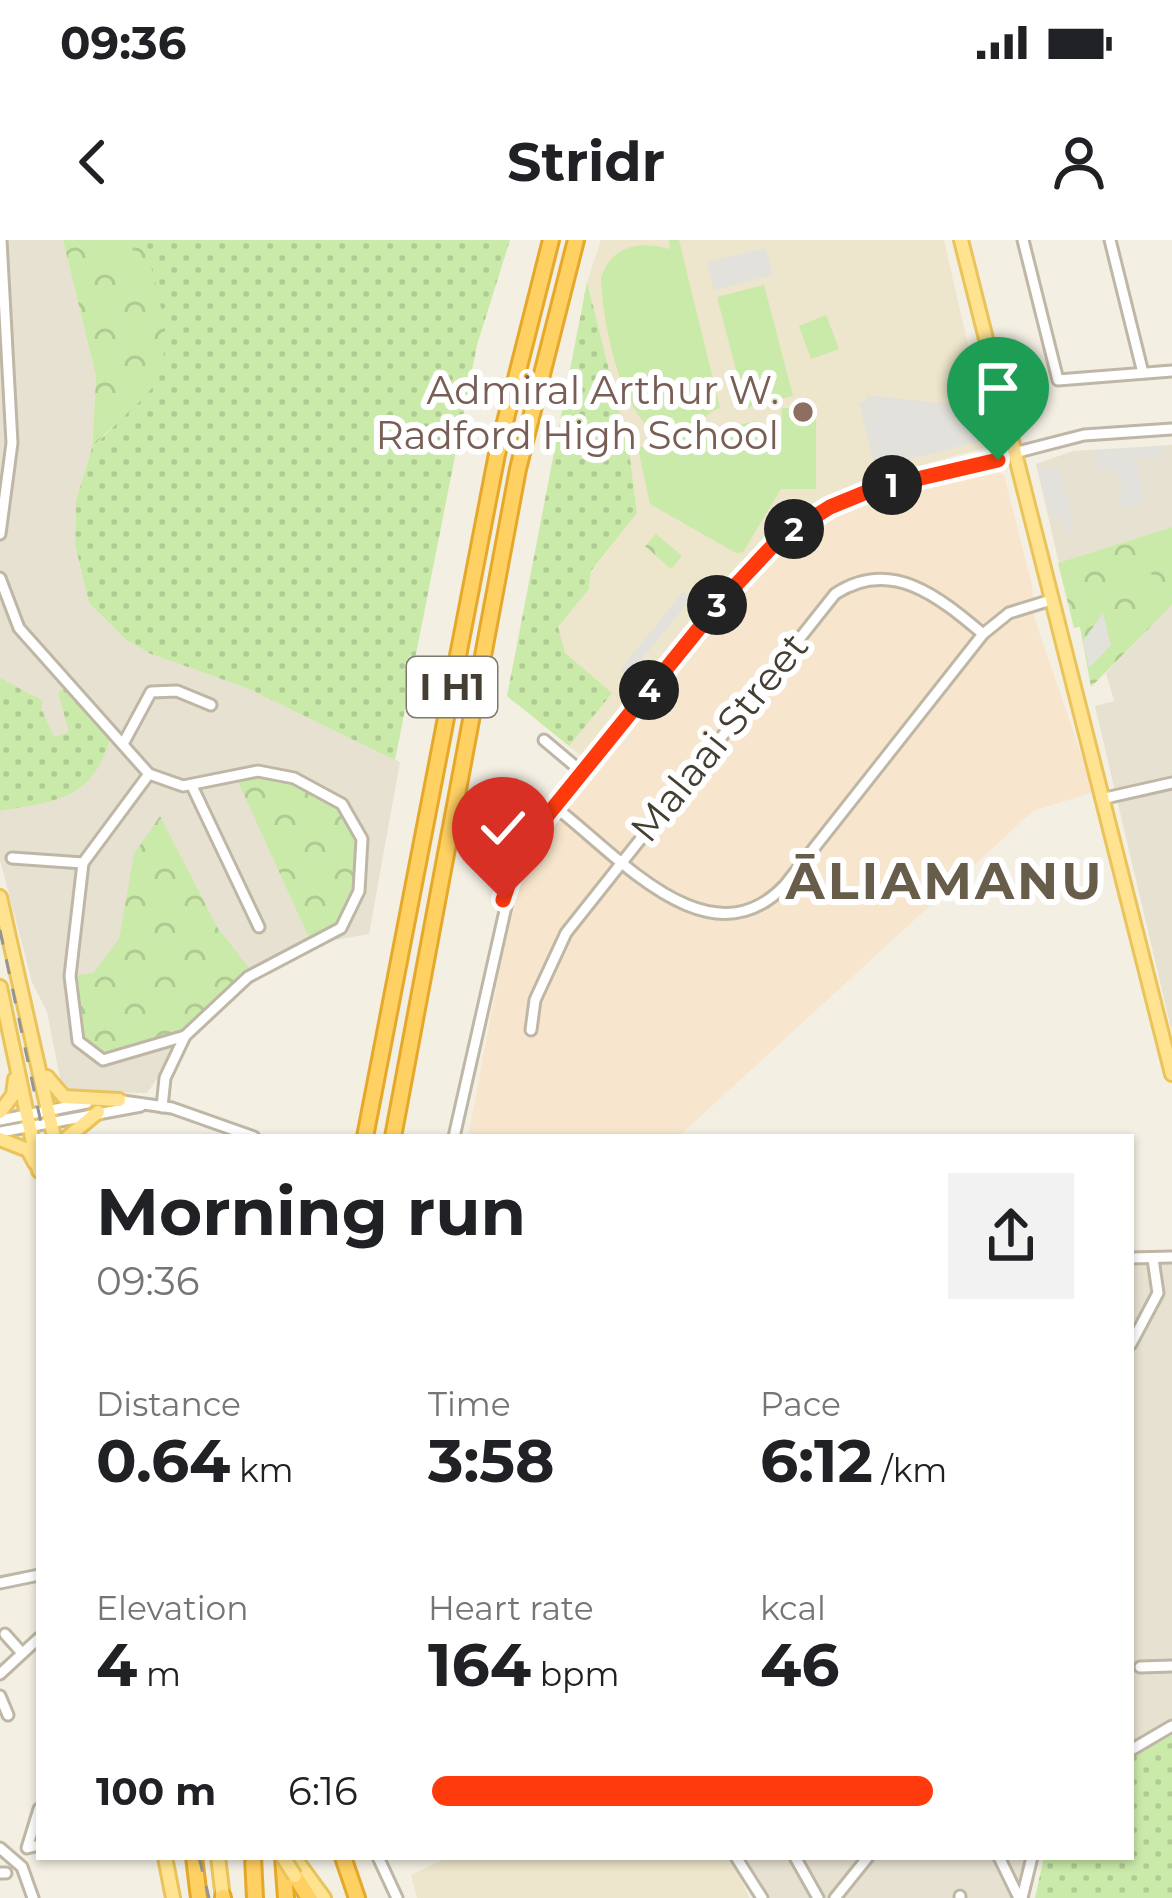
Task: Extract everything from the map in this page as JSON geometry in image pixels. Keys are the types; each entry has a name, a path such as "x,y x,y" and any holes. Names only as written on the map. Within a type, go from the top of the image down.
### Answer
{"highway":[{"name":"I H1","path":"366,1134 497,454 551,240"},
{"name":"I H1","path":"393,1134 518,469 576,240"},
{"path":"190,1898 191,1860"},
{"path":"192,1860 200,1898"},
{"path":"253,1860 255,1898"},
{"path":"283,1860 286,1898"},
{"path":"342,1860 354,1898"}],"main road":[{"path":"961,240 1172,1074"},
{"path":"0,897 51,1123"},
{"path":"0,987 36,1157"},
{"path":"33,1034 58,1094 119,1100"},
{"path":"0,1116 16,1086 13,1042"},
{"path":"72,1134 98,1112"},
{"path":"0,1136 28,1150 36,1165"},
{"path":"165,1860 173,1898"},
{"path":"218,1860 223,1898"},
{"path":"303,1882 324,1898"}],"street":[{"path":"0,534 12,443 1,240"},
{"path":"1023,240 1058,380 1172,371"},
{"path":"1110,240 1143,373"},
{"path":"455,1134 503,900 516,862 538,827 746,572 794,529 848,500 1084,435 1172,429"},
{"name":"Malaai Street","path":"531,1030 548,965 621,859 827,602 844,588 875,578 913,584 983,634"},
{"path":"0,580 19,628"},
{"path":"555,807 696,911 732,915 766,902 983,634 1009,613 1052,600"},
{"path":"0,607 148,774 169,784 192,786 258,771 311,784 351,816 362,839 364,862 356,902 341,928 248,977 185,1036 165,1078 162,1106"},
{"path":"123,744 151,692 177,691 212,705"},
{"path":"544,740 582,772"},
{"path":"148,774 83,863 70,976 78,1041 91,1056 106,1060 185,1036"},
{"path":"1101,800 1172,783"},
{"path":"192,786 259,927"},
{"path":"12,858 83,863"},
{"path":"51,1123 119,1100 162,1106 245,1134"},
{"path":"0,1116 51,1123 146,1105"},
{"path":"0,1136 28,1121"},
{"path":"1134,1258 1172,1257"},
{"path":"1134,1334 1158,1293 1153,1259"},
{"path":"0,1583 36,1576"},
{"path":"5,1634 22,1653"},
{"path":"0,1675 36,1641"},
{"path":"1140,1666 1172,1666"},
{"path":"0,1696 8,1715"},
{"path":"1134,1748 1172,1726"},
{"path":"16,1859 33,1846"},
{"path":"0,1848 16,1859 33,1898"},
{"path":"379,1860 397,1898"},
{"path":"738,1860 762,1898"},
{"path":"797,1860 818,1898"},
{"path":"835,1898 866,1860"},
{"path":"1001,1860 1021,1898"},
{"path":"1021,1898 1031,1860"}],"shaded area":[{"path":"0,240 63,240 96,377 92,448 76,500 75,545 89,603 126,640 151,654 247,688 400,762 369,934 312,944 269,965 185,1036 165,1078 159,1076 147,1093 73,1092 61,1083 47,1012 32,982 0,860"},
{"name":"Admiral Arthur W. Radford High School","path":"601,240 944,240 991,446 858,483 788,520 739,564 581,756 546,727 558,627 589,589 591,572 637,513 629,450 587,282"},
{"path":"766,248 773,275 714,290 707,262"},
{"path":"867,395 975,407 984,440 875,468 859,402 866,402"},
{"path":"1172,445 1172,527 1059,563 1036,464 1073,451"},
{"path":"1161,446 1162,457 1135,459 1145,503 1120,509 1117,498 1123,495 1116,470 1097,470 1096,451"},
{"path":"1059,468 1075,531 1066,533 1062,516 1052,518 1039,469"},
{"path":"996,471 1004,475 1032,585 1035,620 1094,792 1033,811 681,1134 469,1134 510,915 527,865 569,803 755,576 798,537 857,506"},
{"path":"683,592 691,599 628,676 620,670"},
{"path":"1172,605 1172,1033 1095,706 1114,701 1106,673"},
{"path":"1103,613 1111,645 1089,668 1083,641"},
{"path":"1172,1263 1172,1727 1134,1749 1134,1264"},
{"path":"442,1860 733,1860 749,1898 417,1898 411,1875"},
{"path":"738,1860 1036,1860 1022,1898 762,1898"}],"green space":[{"path":"63,240 143,240 162,315 160,373 145,396 92,448 96,377"},
{"path":"143,240 510,240 477,345 395,760 247,688 151,654 126,640 89,603 75,545 76,500 92,448 130,410 156,292"},
{"path":"669,240 679,240 720,408 674,436 656,432 641,419 629,398 611,347 601,278 619,252 648,245 670,249"},
{"path":"132,247 140,274 128,281 110,276 103,256"},
{"path":"587,282 629,450 637,513 591,571 589,589 558,627 565,653 612,693 569,746 507,696"},
{"path":"764,285 793,396 746,408 717,297"},
{"path":"826,315 839,349 811,359 799,326"},
{"path":"782,408 816,408 816,489 781,489 743,552 736,553 650,504 638,448 756,421 764,439 781,451"},
{"path":"1172,527 1172,605 1091,687 1080,627 1074,628 1058,563"},
{"path":"656,534 682,556 671,569 645,546"},
{"path":"1132,558 1146,564 1152,578 1146,592 1132,598 1118,592 1112,578 1118,564"},
{"path":"0,678 43,701 41,708 54,737 69,732 58,692 71,686 112,732 105,754 85,784 58,799 0,811"},
{"path":"234,773 310,787 344,807 355,821 362,857 351,915 312,944"},
{"path":"160,816 217,927 254,974 195,1028 106,1060 82,1048 70,976 93,973 119,939 134,854"},
{"path":"1172,1735 1172,1898 1035,1898 1043,1860 1134,1860 1134,1756"}],"railway":[{"path":"0,930 43,1134"},
{"path":"200,1860 209,1898"}],"place":[{"name":"Admiral Arthur W. Radford High School","path":"803,412"}],"district":[{"name":"ĀLIAMANU","path":"945,881"}],"route":[{"path":"503,900 516,862 538,827 722,600 778,540 830,507 874,489 998,460"}]}
